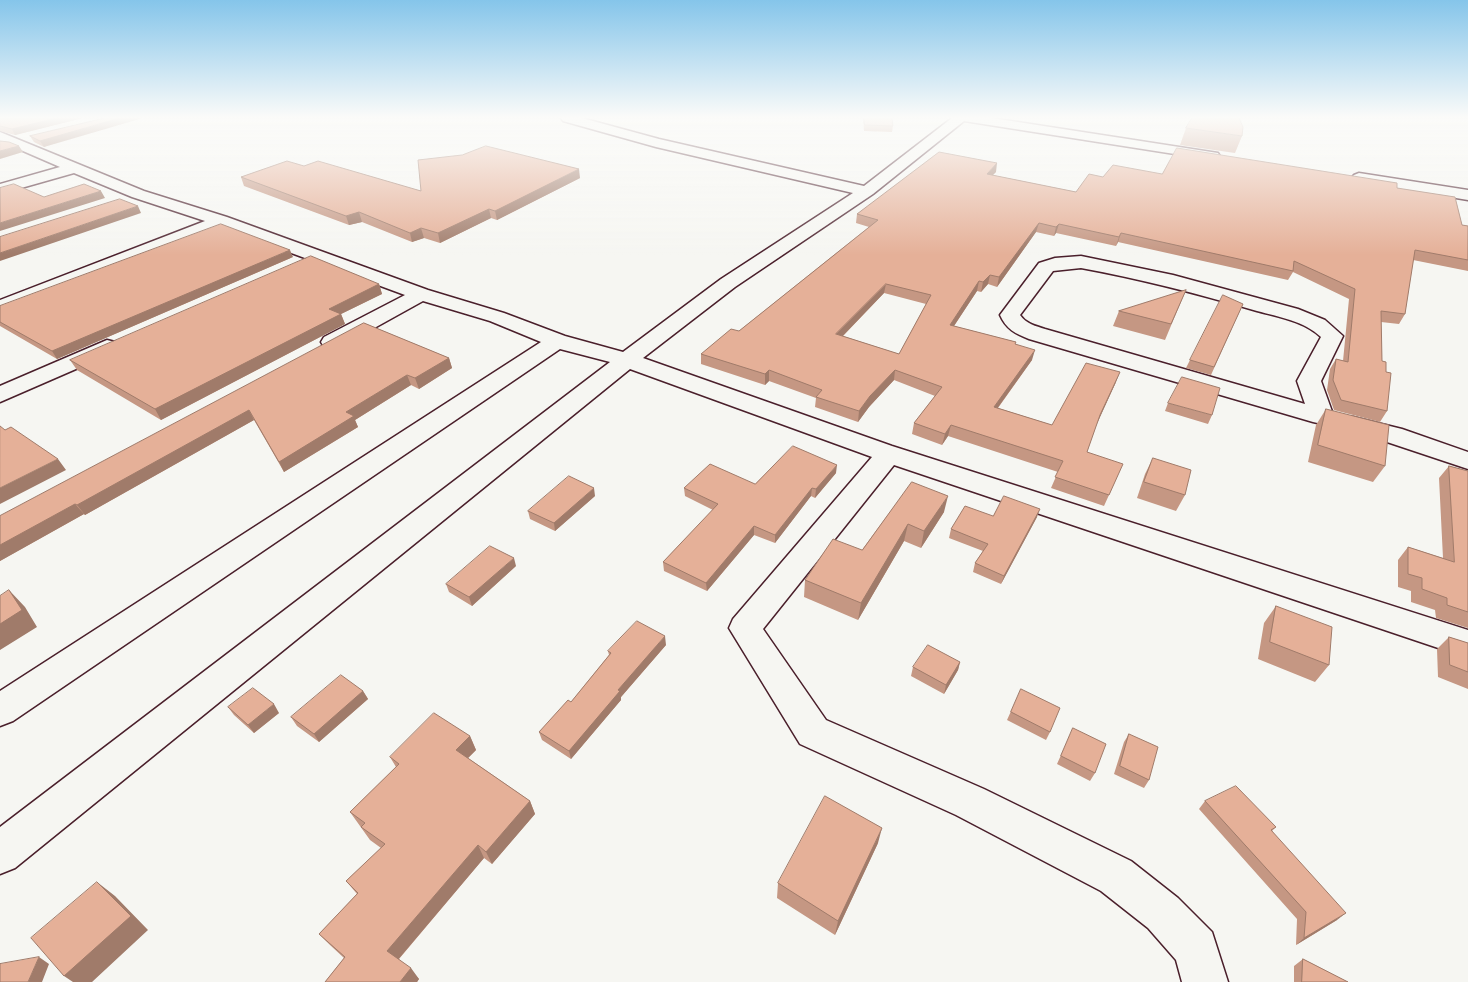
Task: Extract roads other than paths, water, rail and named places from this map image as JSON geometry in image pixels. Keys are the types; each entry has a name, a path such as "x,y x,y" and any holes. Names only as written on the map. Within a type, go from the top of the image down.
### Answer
{"street":[{"path":"64,164 138,194 317,255 421,294 496,318 557,341 627,360 889,454 1468,644"},
{"path":"748,164 867,191"},
{"path":"0,853 627,360 728,283 867,191 902,164"},
{"path":"0,189 73,168"},
{"path":"1343,176 1468,195"},
{"path":"110,203 138,194"},
{"path":"0,307 221,222"},
{"path":"289,267 317,255"},
{"path":"1322,416 1309,381 1332,336 1326,330 1305,319 1156,276 1081,262 1046,267 1010,315 1013,322 1021,328 1037,334 1322,416 1393,435 1468,461"},
{"path":"316,350 421,294"},
{"path":"0,395 127,339"},
{"path":"0,710 557,341"},
{"path":"889,454 745,628 813,732 970,802 1116,876 1163,913 1196,948 1205,982"}]}
